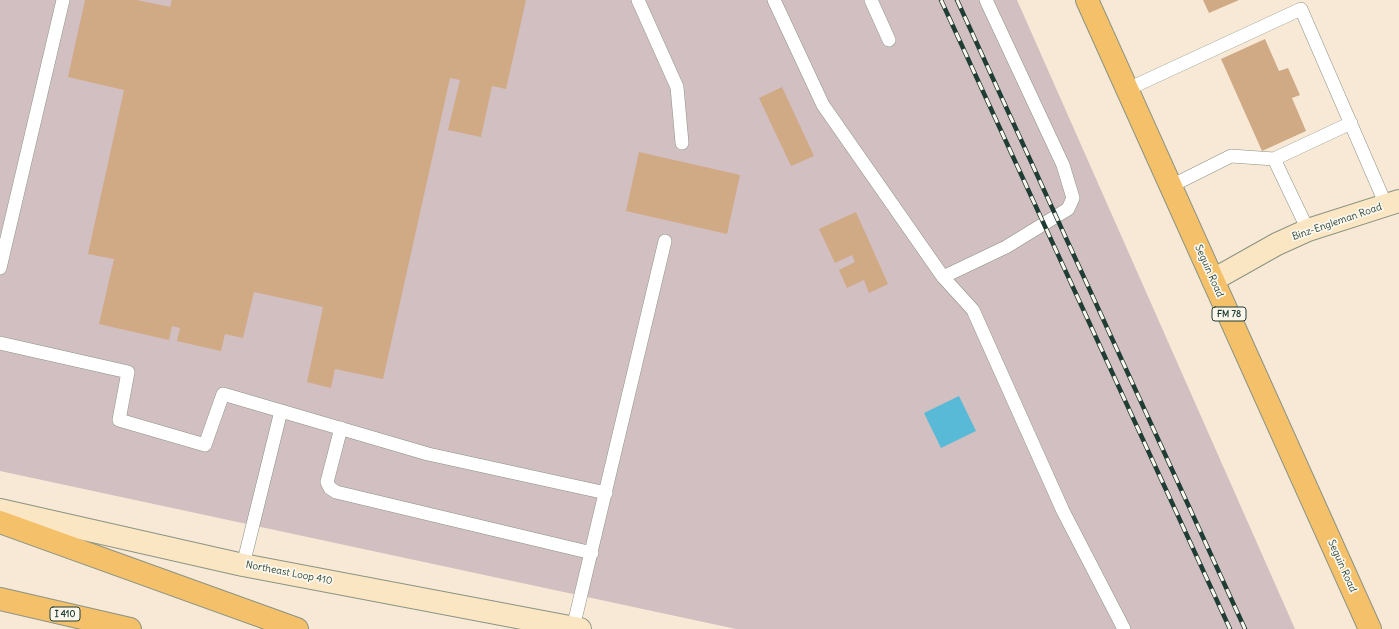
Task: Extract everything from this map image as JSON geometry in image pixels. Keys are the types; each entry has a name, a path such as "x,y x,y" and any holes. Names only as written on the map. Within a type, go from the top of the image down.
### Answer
{"main road":[{"name":"Seguin Road","path":"1087,0 1370,629"},
{"path":"0,522 298,629"},
{"name":"I 410","path":"0,599 130,629"}],"street":[{"name":"Binz-Engleman Road","path":"1213,280 1277,244 1308,230 1393,203"},
{"name":"Northeast Loop 410","path":"0,510 243,564 577,628"}],"lane":[{"path":"0,268 62,0"},
{"path":"638,0 677,86 682,143"},
{"path":"774,0 823,105 943,277 973,310 1063,511 1124,629"},
{"path":"871,0 890,40"},
{"path":"943,277 1006,247 1068,209 1073,198 1062,165 986,0"},
{"path":"1128,89 1301,10 1350,123 1393,203"},
{"path":"1171,186 1230,156 1274,158 1350,123"},
{"path":"1274,158 1308,230"},
{"path":"577,628 592,552 665,241"},
{"path":"0,343 128,372 119,420 206,445 223,394 428,454 606,493"},
{"path":"243,564 281,411"},
{"path":"341,428 326,482 330,488 336,492 592,552"}],"shaded area":[{"path":"0,0 1017,0 1295,629 736,629 0,471"}],"water":[{"path":"959,396 976,431 941,448 924,413"}],"building":[{"path":"85,0 137,0 170,7 172,0 526,0 506,89 492,86 481,137 448,130 460,80 450,78 383,379 335,369 331,388 307,382 323,307 254,292 243,338 225,334 221,351 177,341 180,328 172,326 169,340 99,324 114,259 88,254 124,90 68,77"},
{"path":"1203,0 1239,0 1209,13"},
{"path":"1265,39 1279,71 1288,68 1300,95 1292,98 1306,131 1262,151 1221,59"},
{"path":"782,87 814,156 791,166 759,98"},
{"path":"639,152 740,175 727,234 626,211"},
{"path":"856,212 888,284 869,293 864,280 847,288 839,270 855,262 852,255 835,263 819,229"}],"railway":[{"path":"941,0 1230,629"},
{"path":"957,0 1245,629"}]}
